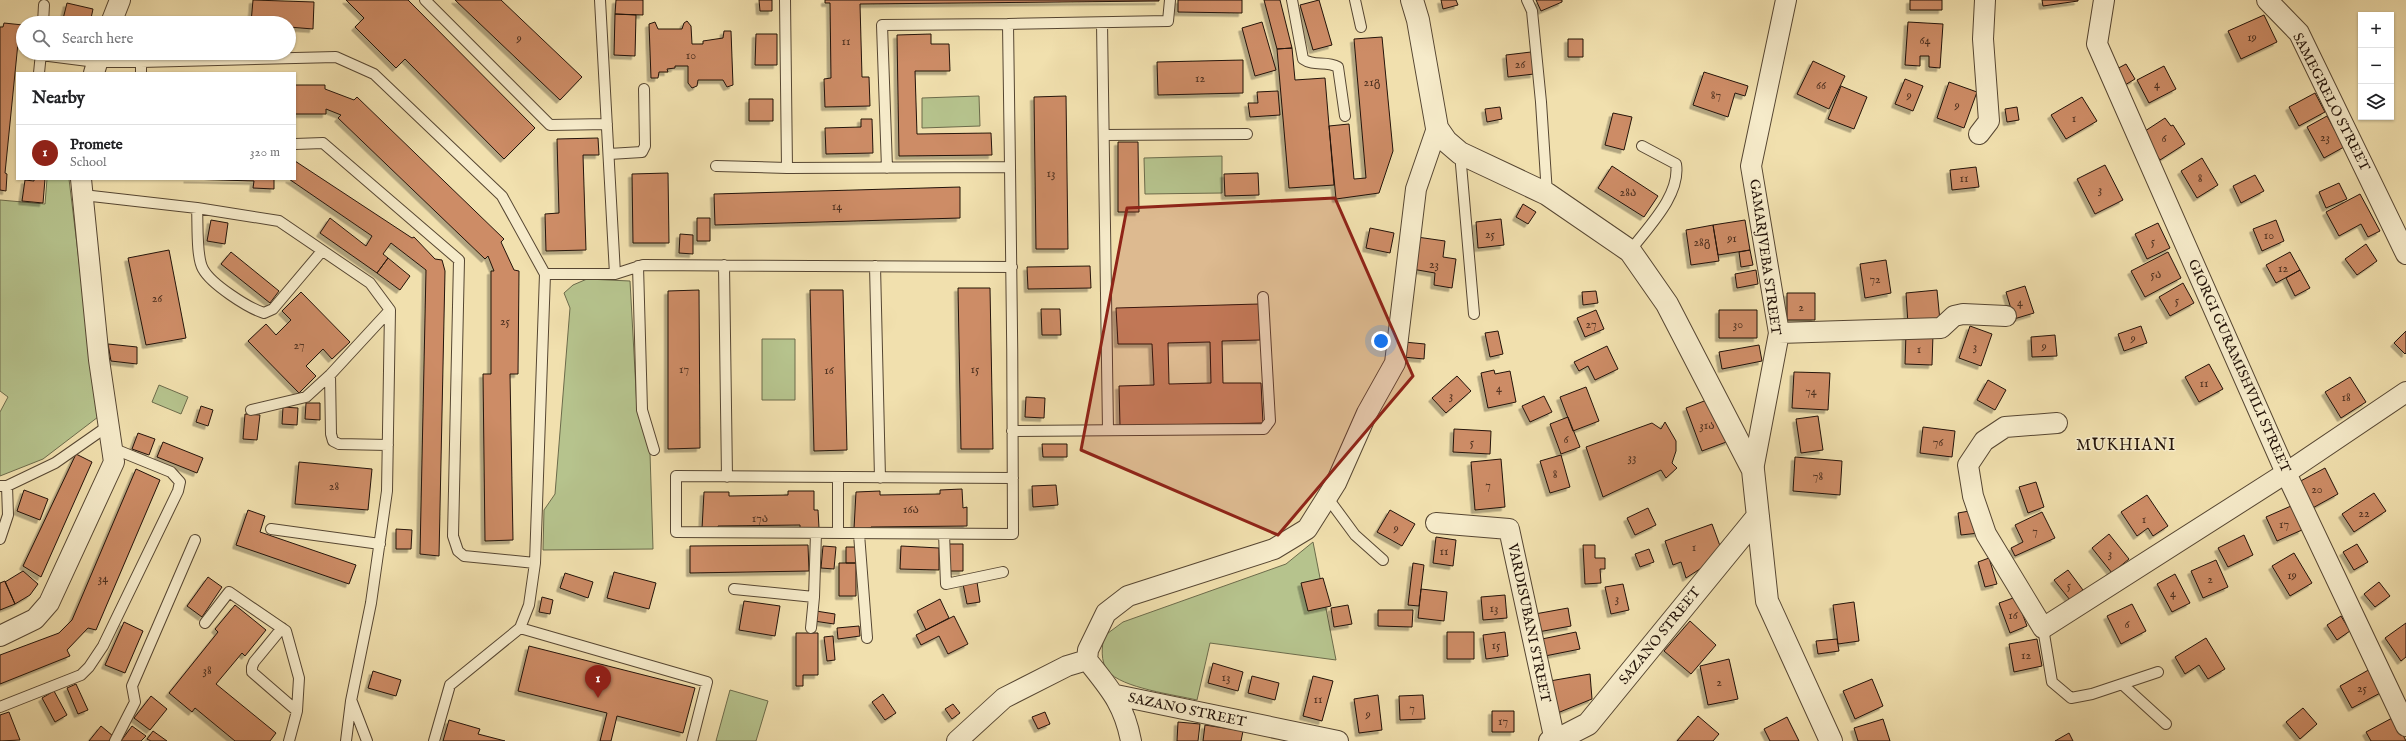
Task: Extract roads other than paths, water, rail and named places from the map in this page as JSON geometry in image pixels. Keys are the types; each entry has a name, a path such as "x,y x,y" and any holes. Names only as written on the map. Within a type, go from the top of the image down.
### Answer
{"street":[{"path":"114,16 120,0"},
{"path":"1412,0 1418,20 1437,128 1446,141 1460,153 1547,194 1630,251 1667,304 1753,470"},
{"name":"GAMARJVEBA STREET","path":"1786,0 1751,166 1779,333 1753,470 1767,601 1832,741"},
{"path":"1979,134 1989,120 1983,39 1985,0"},
{"name":"GIORGI GURAMISHVILI STREET","path":"2104,0 2097,44 2286,473 2406,726"},
{"name":"SAMEGRELO STREET","path":"2267,0 2299,32 2406,254"},
{"path":"956,741 1004,698 1067,666 1087,660 1088,650 1106,613 1128,596 1274,549 1307,529 1336,483 1367,413 1395,363 1416,189 1437,128"},
{"path":"0,636 34,619 49,602 114,462 97,344 82,187"},
{"path":"1779,333 1941,328 1954,316 1963,314 2006,316"},
{"path":"2057,423 2005,427 1984,441 1968,465 1973,496 1986,534 2042,628 2286,473 2406,392"},
{"name":"SAZANO STREET","path":"1549,741 1555,741 1588,724 1758,516"},
{"name":"VARDISUBANI STREET","path":"1436,523 1509,529 1555,741"},
{"name":"SAZANO STREET","path":"1087,660 1116,695 1338,741"},
{"path":"1116,695 1127,723 1131,741"}],"lane":[{"path":"425,0 550,125 607,124"},
{"path":"600,0 615,274"},
{"path":"785,0 787,168"},
{"path":"887,168 882,25 1168,21 1170,0"},
{"path":"1292,0 1303,58 1310,63 1332,63 1338,66 1345,116"},
{"path":"1355,0 1361,27"},
{"path":"1527,0 1532,11 1541,102 1547,194"},
{"path":"43,16 44,5"},
{"path":"1102,23 1108,430"},
{"path":"1008,24 1012,267 1012,431 1013,478 1013,534 676,532 676,476 1013,478"},
{"path":"296,58 336,57 374,74 502,196 545,274 535,563 529,605 520,628 450,685 434,741"},
{"path":"40,72 41,60"},
{"path":"78,60 97,63 219,60"},
{"path":"141,62 141,72"},
{"path":"609,154 642,152 645,146 644,89"},
{"path":"1104,135 1246,134"},
{"path":"296,144 324,143 459,260 453,536 458,551 464,556 535,563"},
{"path":"1630,251 1672,193 1678,174 1676,164 1642,146"},
{"path":"1460,153 1474,314"},
{"path":"716,166 787,168 1010,167"},
{"path":"82,187 197,208 280,221 370,283 390,310 387,491 371,603 351,701 346,741"},
{"path":"197,208 202,268 212,279 252,309 264,313 273,309 322,251"},
{"path":"545,274 615,274 643,265 1012,267"},
{"path":"724,265 727,477"},
{"path":"638,266 642,410 654,450"},
{"path":"875,266 880,478"},
{"path":"1012,431 1264,429 1270,421 1263,297"},
{"path":"251,410 306,397 330,375 390,310"},
{"path":"330,375 331,434 333,441 339,444 388,445"},
{"path":"0,539 8,515 3,486 55,463 108,426"},
{"path":"0,707 81,675 89,668 103,646 178,491 180,482 171,472 112,448"},
{"path":"838,477 838,533"},
{"path":"1327,497 1355,535 1383,560"},
{"path":"271,529 380,544"},
{"path":"811,628 814,597 816,533"},
{"path":"858,534 867,638"},
{"path":"944,534 946,584 1002,572"},
{"path":"115,741 135,702 132,686 195,540"},
{"path":"734,589 814,597"},
{"path":"205,623 229,592 286,631 299,678 297,711 289,741"},
{"path":"282,628 254,662 252,672 297,711"},
{"path":"520,628 707,682 692,741"},
{"path":"2042,628 2052,682 2071,698 2092,694 2158,672"},
{"path":"2122,684 2166,724"},
{"path":"351,701 367,741"}],"place":[{"name":"Promete","path":"598,698"}],"district":[{"name":"MUKHIANI","path":"2126,446"}]}
